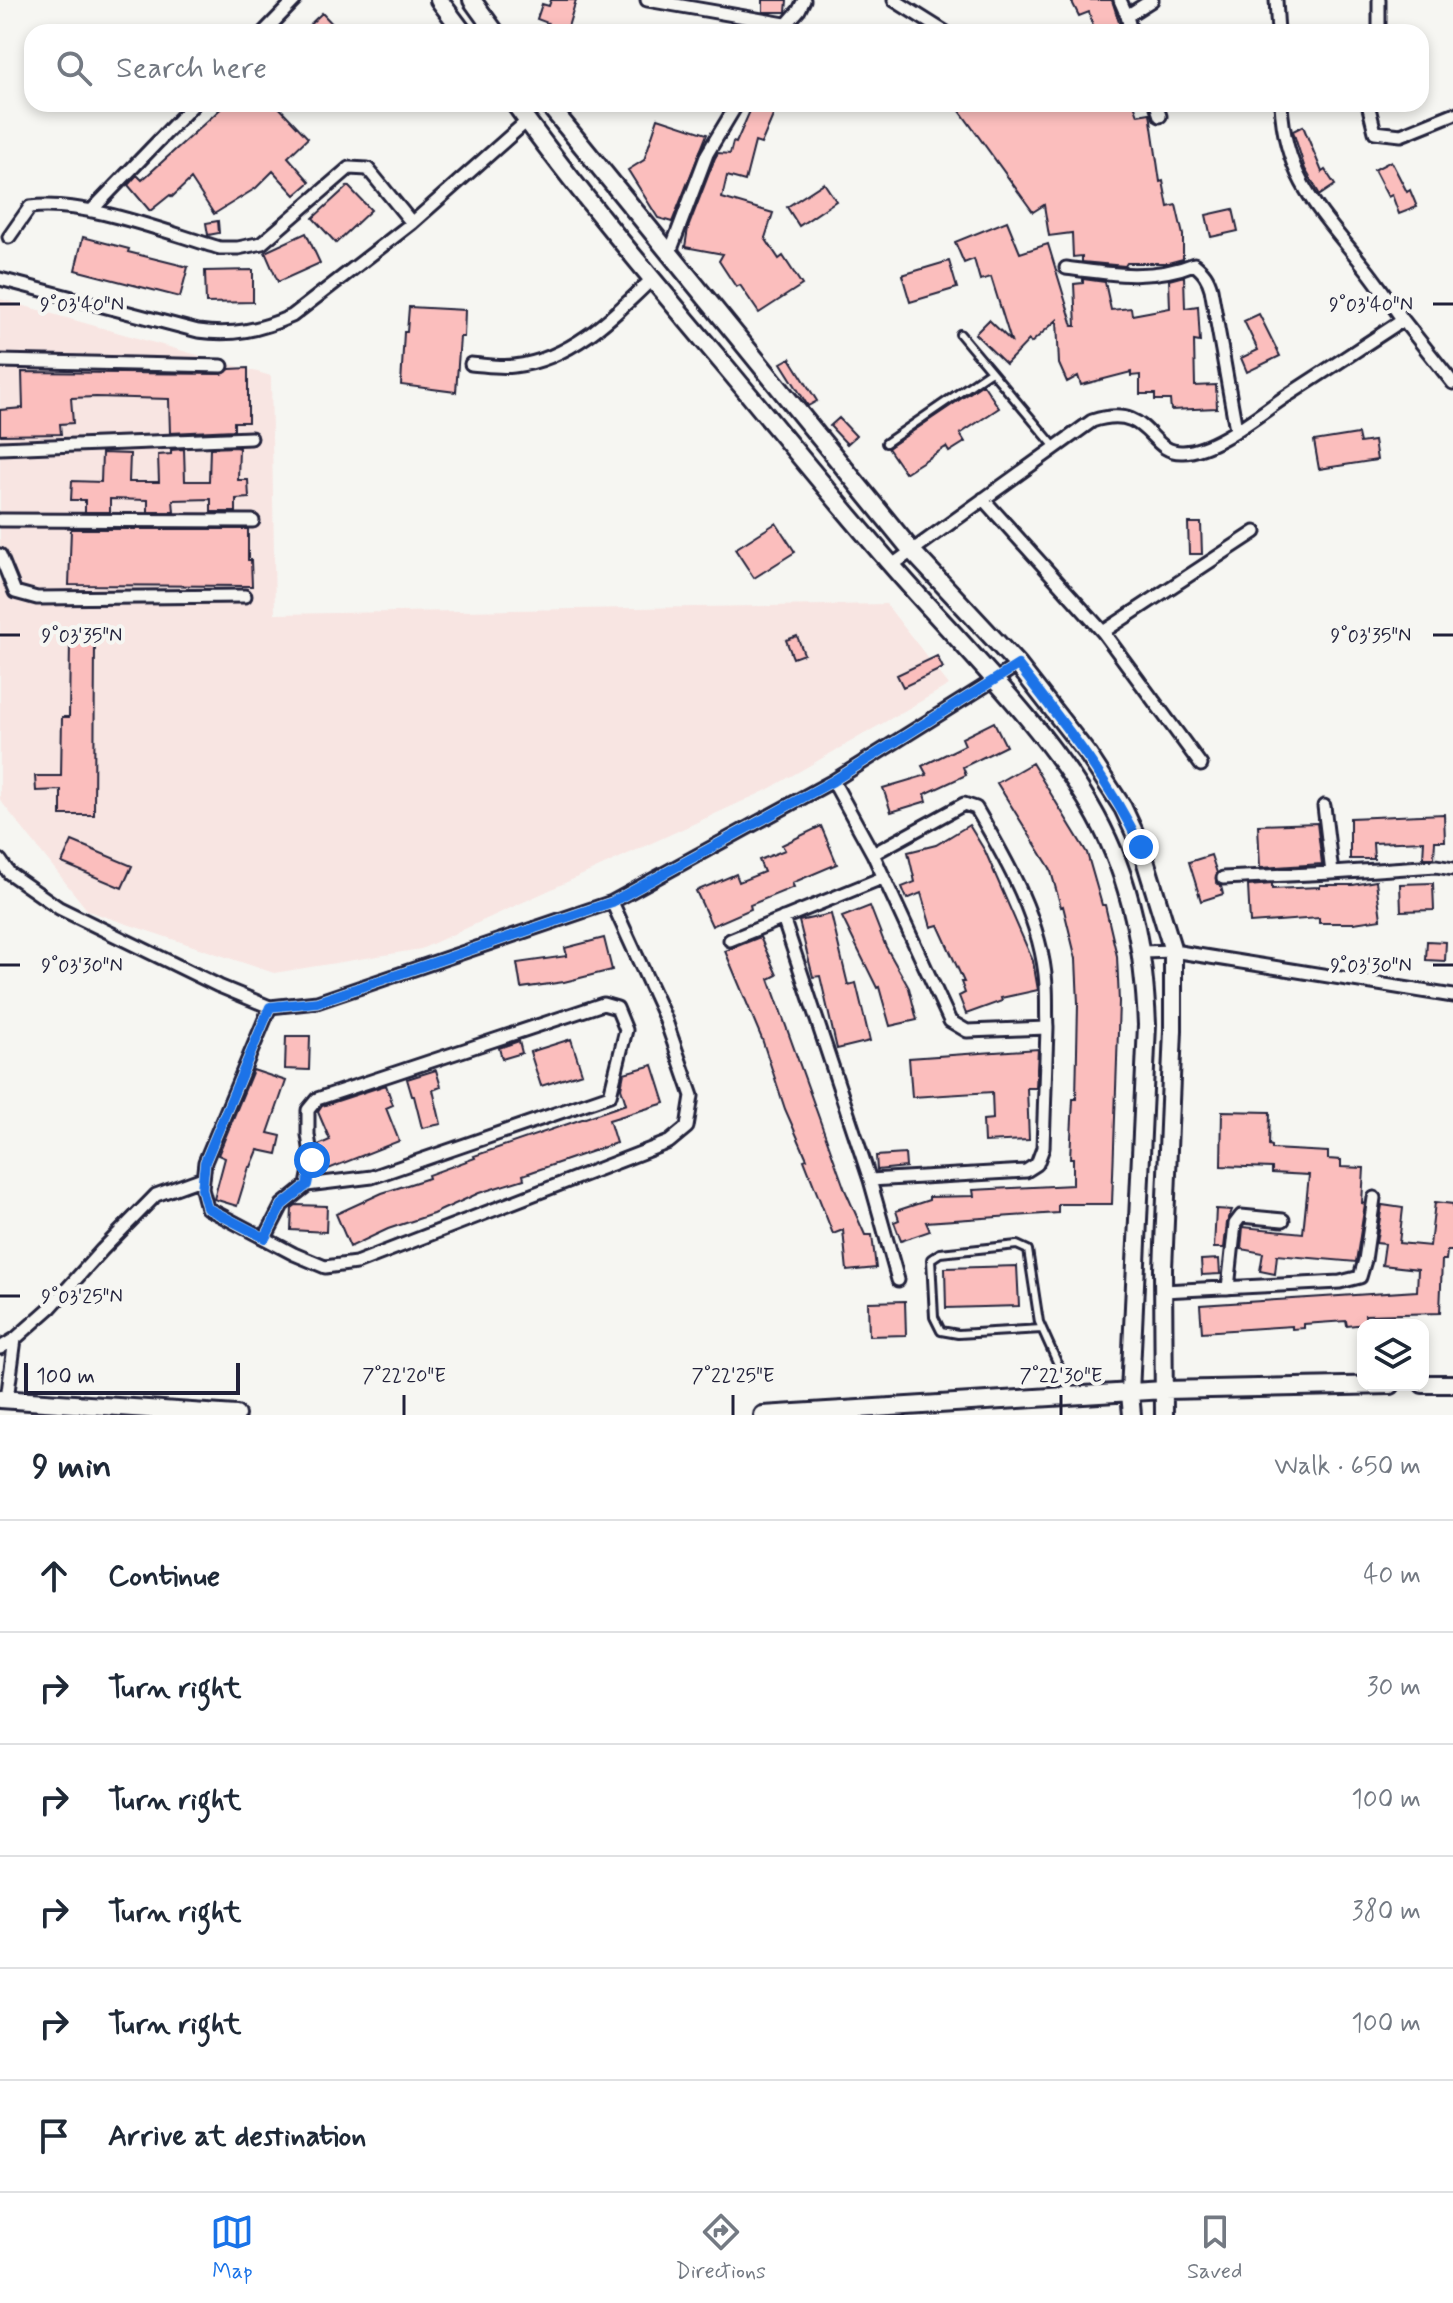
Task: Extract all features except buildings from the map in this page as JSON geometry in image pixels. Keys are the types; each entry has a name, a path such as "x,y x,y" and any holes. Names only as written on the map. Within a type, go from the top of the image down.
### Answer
{"street":[{"path":"272,24 295,0"},
{"path":"472,0 489,24"},
{"path":"647,0 764,24"},
{"path":"787,24 804,0"},
{"path":"894,0 932,24"},
{"path":"1120,0 1129,24"},
{"path":"1127,16 1152,0"},
{"path":"1276,0 1278,24"},
{"path":"1379,0 1379,24"},
{"path":"445,2 458,24"},
{"path":"91,211 186,112"},
{"path":"521,112 652,279 891,566 994,681 1073,778 1097,817 1122,874 1143,952 1147,1025 1130,1393 1132,1415"},
{"path":"0,279 198,331 223,335 251,331 292,316 412,223 537,112"},
{"path":"553,112 911,550 1018,665 1089,756 1123,808 1141,847 1173,951 1163,1291 1164,1415"},
{"path":"670,252 707,154 732,112"},
{"path":"1282,112 1283,134 1291,161 1321,216 1365,266 1453,383"},
{"path":"1370,112 1375,132 1401,135 1453,114"},
{"path":"9,237 30,207 45,205 91,211 220,248 238,248 262,243 349,168 368,169 412,223"},
{"path":"1066,268 1118,275 1178,271 1194,264 1201,269 1211,289 1236,429"},
{"path":"471,364 509,367 550,358 600,326 652,279"},
{"path":"891,566 1092,421 1108,416 1125,416 1138,422 1161,444 1179,453 1197,450 1236,429 1403,320"},
{"path":"0,361 222,366"},
{"path":"0,448 251,438"},
{"path":"983,499 1103,632 1201,765"},
{"path":"0,520 253,521"},
{"path":"1103,632 1255,532"},
{"path":"0,555 15,592 37,598 245,596"},
{"path":"0,860 9,873 59,908 219,986 270,1007 317,1002 612,902 833,781 1018,665"},
{"path":"833,781 873,854 950,1021 967,1031 1047,1028"},
{"path":"870,1180 1026,1171 1037,1164 1043,1148 1047,1028 1046,982 1037,936 1009,864 976,808 964,804 873,854"},
{"path":"1324,806 1332,873"},
{"path":"1223,878 1436,866 1453,869"},
{"path":"730,940 882,878"},
{"path":"270,1007 205,1162 202,1189 207,1208 325,1267 356,1263 669,1142 687,1127 692,1096 665,1018 612,902"},
{"path":"783,918 870,1180 898,1280"},
{"path":"1143,952 1173,951 1453,996"},
{"path":"265,1238 282,1205 307,1185 372,1177 610,1095 626,1030 617,1008 603,1004 317,1099 308,1110 312,1160 307,1185"},
{"path":"0,1348 50,1308 156,1195 203,1178"},
{"path":"1163,1291 1340,1282 1360,1277 1374,1198"},
{"path":"1228,1288 1235,1224 1241,1216 1283,1220"},
{"path":"15,1339 3,1399 236,1415"},
{"path":"1429,1384 1453,1384"},
{"path":"763,1415 1164,1390 1357,1386"}],"lane":[{"path":"960,334 1055,447"},
{"path":"886,443 991,371"},
{"path":"1042,1329 958,1334 941,1331 934,1317 931,1259 940,1253 1024,1246 1030,1255 1042,1329 1073,1396"}],"shaded area":[{"path":"0,299 271,376 275,614 886,604 949,685 767,790 421,949 274,973 88,911 0,800"}],"route":[{"path":"312,1160 307,1185 282,1205 265,1238 207,1208 202,1189 205,1162 270,1007 317,1002 612,902 783,811 1018,665 1089,756 1123,808 1141,847"}]}
